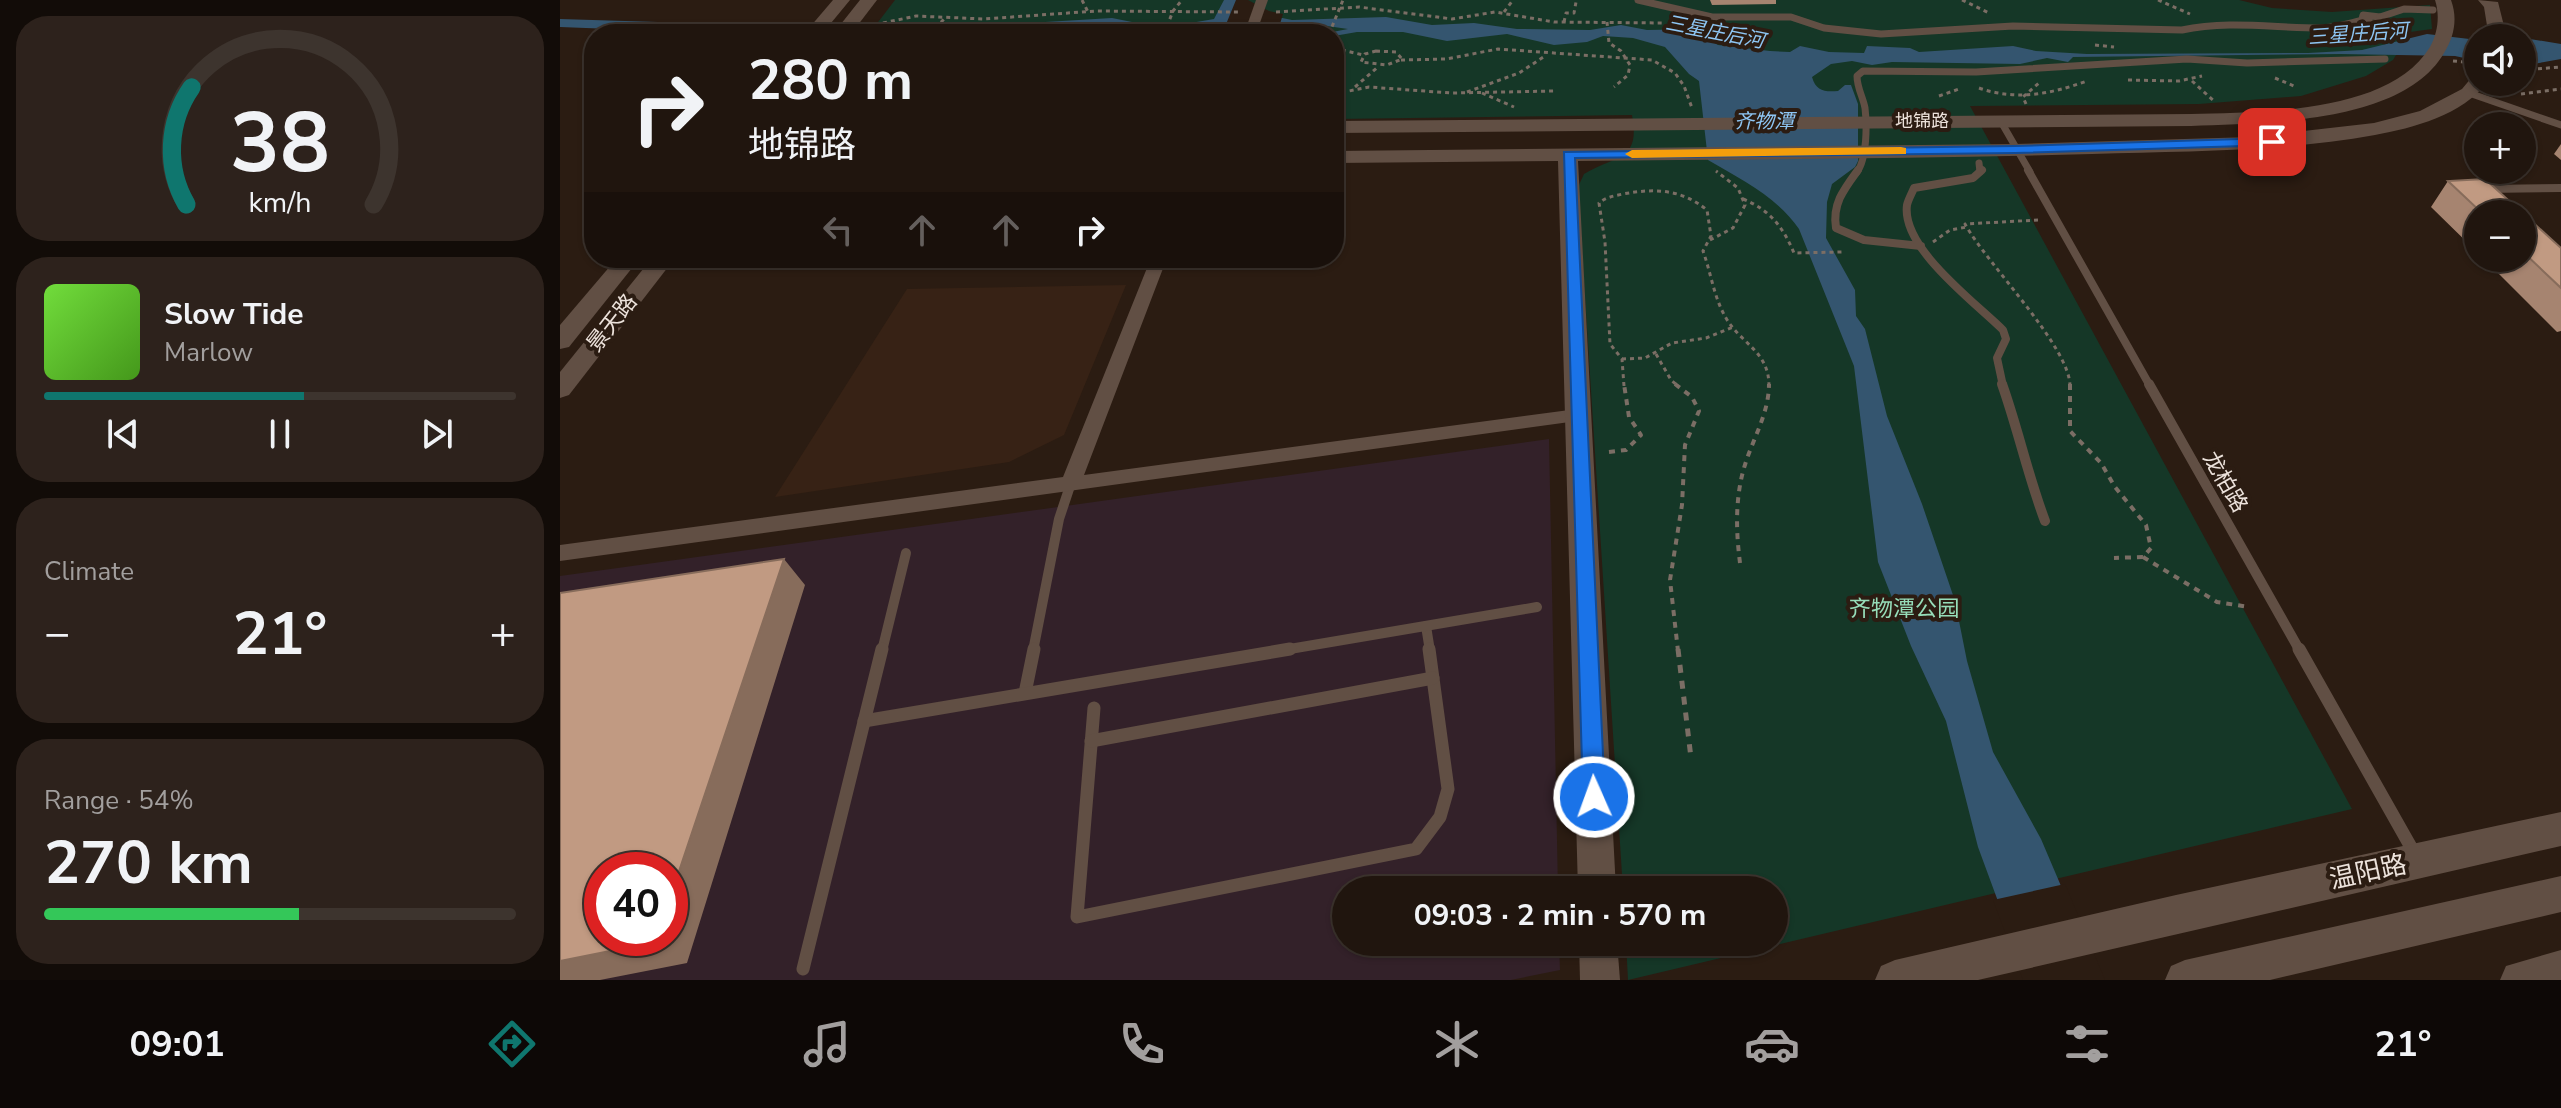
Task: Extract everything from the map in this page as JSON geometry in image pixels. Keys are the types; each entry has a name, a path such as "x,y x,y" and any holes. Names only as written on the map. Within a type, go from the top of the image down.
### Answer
{"street":[{"path":"822,24 842,0"},
{"path":"850,24 869,0"},
{"path":"1254,24 1262,0"},
{"path":"2486,0 2492,6 2496,24"},
{"name":"地锦路","path":"1344,127 2263,117 2369,98 2424,71 2433,62 2444,35 2446,24 2438,5"},
{"name":"地锦路","path":"1344,157 2015,150 2225,144 2332,136 2375,129 2427,115 2464,92"},
{"path":"1568,154 1597,876"},
{"name":"景天路","path":"560,341 621,268"},
{"name":"景天路","path":"560,389 656,268"},
{"path":"1071,483 1155,268"},
{"path":"560,553 1577,415"},
{"name":"温阳路","path":"1895,980 2561,829"},
{"path":"2196,977 2561,894"},
{"path":"1599,956 1600,980"},
{"path":"2520,980 2561,970"}],"lane":[{"path":"1638,0 1712,17 1791,17 1824,28 1881,34 2013,26 2182,30 2201,26 2266,23 2324,28 2364,20 2385,23 2380,17 2404,9 2438,5"},
{"path":"1921,246 1883,244 1844,234 1836,228 1834,216 1839,196 1863,164 1865,107 1857,78 1864,70 1982,72 2002,68 2141,64 2194,58 2247,63 2385,59"},
{"path":"2494,96 2561,125"},
{"name":"龙柏路","path":"2000,120 2419,861"},
{"path":"1979,163 1982,171 1973,178 1924,185 1910,193 1907,219 1921,246 1944,276 2003,330 2006,339 1997,358 1997,370 2045,521"},
{"path":"2482,197 2473,189 2561,188"},
{"path":"1025,693 1059,519 1071,483"},
{"path":"803,969 906,553"},
{"path":"864,721 1537,607"},
{"path":"1094,708 1077,917 1416,849 1435,829 1449,801 1449,778 1426,626"},
{"path":"1091,741 1433,678"}],"path":[{"path":"1082,0 1088,12"},
{"path":"1167,24 1182,0"},
{"path":"1334,24 1343,0"},
{"path":"1504,12 1513,0"},
{"path":"2158,0 2194,16 2201,26"},
{"path":"1564,22 1566,13 1574,13 1576,2"},
{"path":"883,23 916,16 984,19 1088,12 1213,12"},
{"path":"939,24 945,18"},
{"path":"1607,22 1608,40 1626,57 1629,72 1614,87"},
{"path":"1363,55 1363,63 1381,65 1401,60 1446,59 1490,49 1652,60 1669,67 1684,86 1692,110"},
{"path":"1344,50 1363,55 1393,51 1401,55 1401,60"},
{"path":"1465,93 1489,81 1519,73 1548,55"},
{"path":"1354,88 1381,65"},
{"path":"2536,69 2561,67"},
{"path":"2263,75 2294,86"},
{"path":"2126,80 2190,80 2205,76"},
{"path":"1971,87 1999,94 2048,94 2093,80"},
{"path":"2190,80 2215,102"},
{"path":"1344,91 1381,87 1465,93 1555,91"},
{"path":"1939,96 1964,88"},
{"path":"1479,92 1523,109"},
{"path":"1708,241 1725,234 1744,211 1743,199 1733,183 1711,166"},
{"path":"1609,452 1626,450 1641,435 1629,417 1625,403 1622,359 1610,344 1605,242 1599,203 1603,199 1655,188 1674,190 1707,210 1711,230 1703,251 1724,315 1763,355 1769,376 1768,400 1739,493 1740,563"},
{"path":"1743,199 1772,214 1782,226 1794,253 1842,252"},
{"path":"2040,220 1965,224 2014,295 2059,351 2070,379 2070,431 2101,463 2115,487 2146,525 2151,548 2143,557"},
{"path":"1921,246 1930,244 1950,230 1967,227"},
{"path":"1622,359 1656,354 1672,343 1706,338 1733,327"},
{"path":"1656,354 1671,380 1692,397 1699,411 1685,445 1682,505 1670,580 1691,758"},
{"path":"2114,558 2143,557 2217,602 2249,607"}],"shaded area":[{"path":"1126,285 1064,435 1009,462 775,497 907,289"},
{"path":"1549,439 1558,876 1332,876 1332,956 1560,956 1560,970 1511,980 560,980 560,576"}],"green space":[{"name":"齐物潭公园","path":"895,0 2239,0 2272,8 2332,12 2430,5 2432,29 2410,32 2393,60 2366,76 2301,96 2199,104 1970,106 2352,809 1788,942 1788,876 1622,876 1578,187 1584,174 1629,149 1634,130 1632,115 1344,119 1344,24 877,24"},
{"name":"齐物潭公园","path":"1627,956 1730,956 1628,980"}],"water":[{"name":"齐物潭","path":"1224,0 1237,0 1268,15 1292,20 1386,17 1432,25 1474,23 1517,29 1590,30 1621,25 1647,30 1702,29 1703,36 1718,45 1790,52 1800,46 1829,52 1864,53 1867,46 1910,48 1919,52 2013,46 2036,51 2087,54 2308,53 2362,50 2427,34 2464,38 2464,58 2340,54 2073,57 2068,62 2047,58 2020,64 1892,62 1872,65 1852,61 1831,64 1812,77 1818,88 1825,91 1838,91 1845,85 1851,85 1858,104 1858,161 1855,167 1832,184 1827,202 1826,238 1855,290 1856,316 1865,329 1887,416 1922,504 1955,601 1967,661 1993,752 2041,839 2101,980 2027,980 1978,847 1946,721 1911,646 1878,562 1854,366 1799,229 1769,198 1708,160 1699,81 1665,47 1633,38 1603,36 1587,42 1554,45 1507,34 1447,41 1403,32 1344,34 1344,30 1348,29 1344,28 1344,24 1185,24 1214,19"},
{"name":"齐物潭","path":"1112,18 1142,24 1097,23 1012,24"},
{"name":"齐物潭","path":"560,19 722,24 584,24 584,28 560,27"},
{"path":"2536,40 2561,44 2561,59 2536,63"}],"pier":[{"path":"1236,0 1248,0 1269,11 1283,14 1280,24 1226,24"},
{"path":"2065,884 2105,980 2023,980 1993,900"}],"building":[{"path":"2448,181 2491,184 2508,200 2468,200"},
{"path":"2536,225 2561,248 2561,288 2536,264"},
{"path":"784,559 685,852 584,852 585,956 560,961 560,593"}],"slow traffic":[{"path":"1632,154 1901,151"}],"route":[{"path":"1594,797 1568,154 2015,150 2272,142"}],"water label":[{"name":"三星庄后河","path":"1715,32"},
{"name":"三星庄后河","path":"2358,34"}]}
